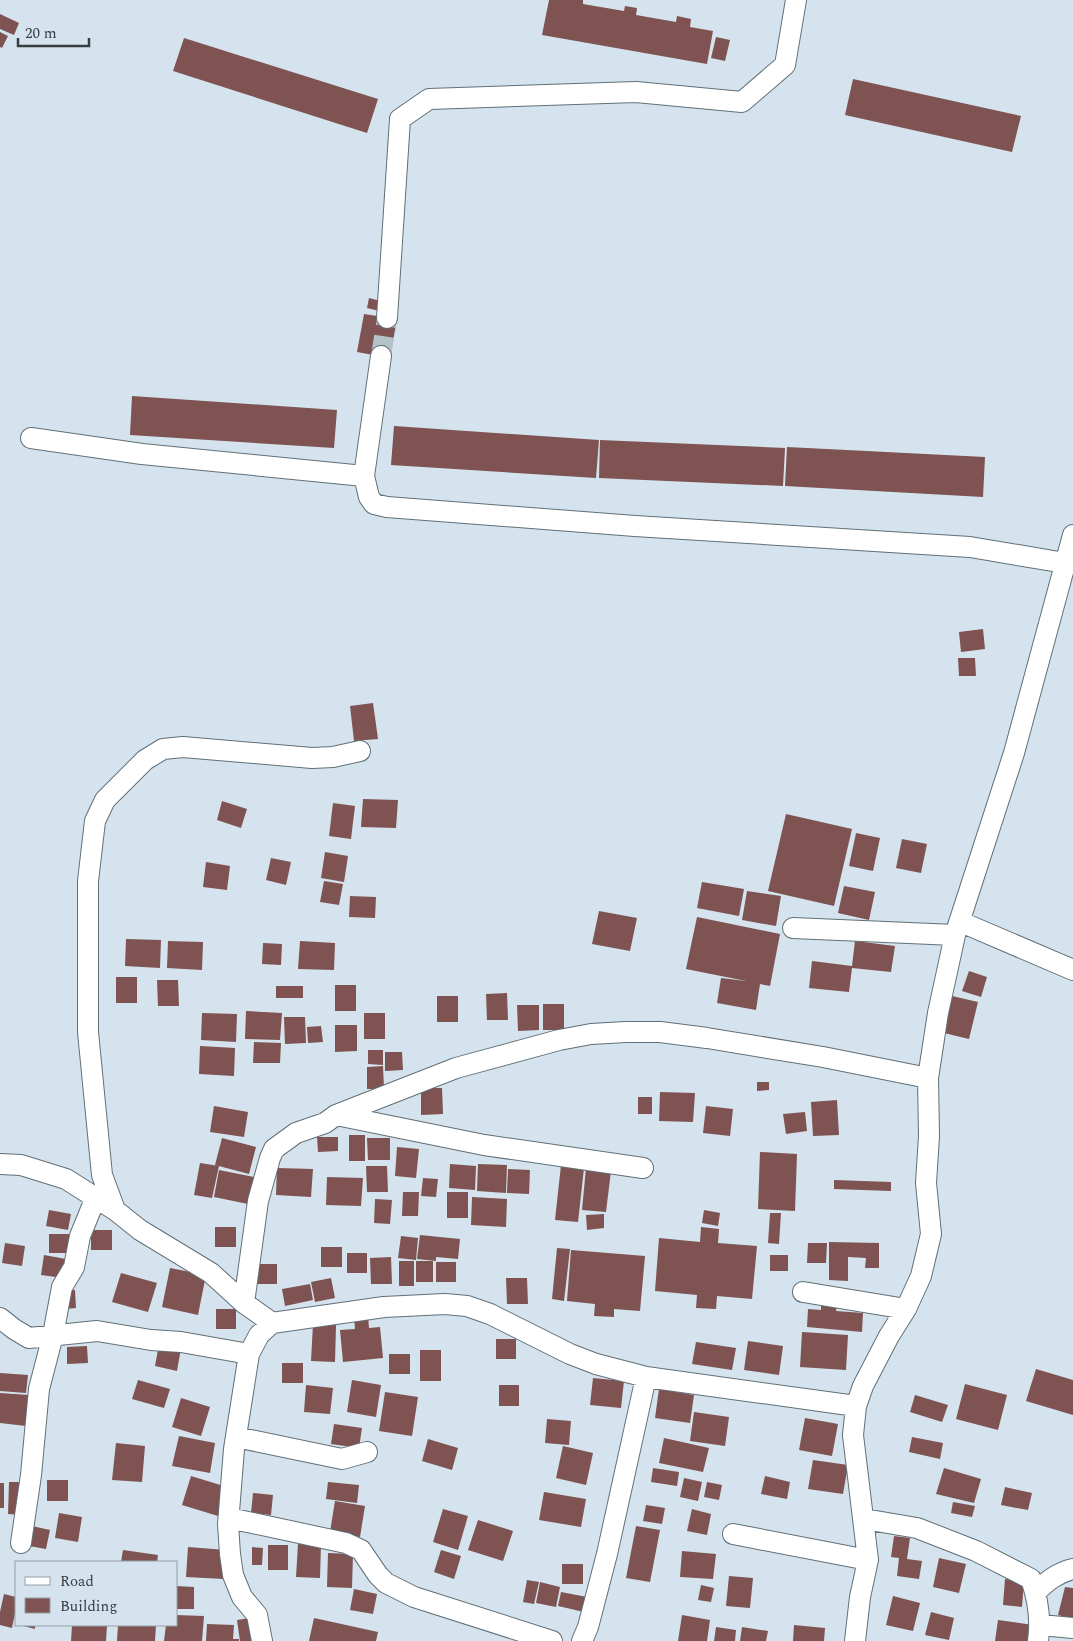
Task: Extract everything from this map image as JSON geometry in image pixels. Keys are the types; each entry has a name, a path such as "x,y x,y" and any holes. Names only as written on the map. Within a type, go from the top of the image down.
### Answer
{"street":[{"path":"387,318 400,119 429,99 636,92 742,102 785,65 796,0"},
{"path":"381,356 364,476 369,497 374,504 387,507 626,525 970,547 1065,563"},
{"path":"31,438 142,454 364,476"},
{"path":"855,1641 860,1597 868,1560 864,1519 858,1491 853,1435 856,1406 863,1386 885,1343 906,1309 920,1276 930,1234 926,1183 929,1136 928,1078 938,1013 958,928 1014,753 1073,535"},
{"path":"115,1210 102,1175 88,1032 88,881 95,821 105,800 145,760 163,749 183,747 312,758 333,757 360,751"},
{"path":"793,928 958,928 1073,970"},
{"path":"244,1303 258,1201 274,1149 296,1133 326,1124 336,1115 456,1068 558,1040 591,1034 660,1032 824,1058 928,1078"},
{"path":"336,1115 484,1145 643,1168"},
{"path":"0,1164 20,1165 66,1179 115,1210 140,1230 211,1273 244,1303 272,1323"},
{"path":"20,1543 31,1475 39,1389 53,1334 62,1287 74,1267 80,1236 96,1197"},
{"path":"803,1292 906,1309"},
{"path":"262,1641 257,1615 242,1597 233,1575 230,1554 229,1518 236,1437 249,1354 259,1335 272,1323 384,1307 445,1304 467,1306 490,1314 587,1360 646,1378 856,1406"},
{"path":"0,1318 29,1338 53,1334 97,1331 249,1354"},
{"path":"582,1641 588,1627 608,1554 646,1378"},
{"path":"236,1437 342,1459 367,1452"},
{"path":"229,1518 346,1543 361,1550 378,1575 386,1583 398,1590 414,1597 552,1641"},
{"path":"864,1519 917,1528 976,1551 1031,1579 1036,1592 1040,1633 1073,1628"},
{"path":"733,1534 868,1560"},
{"path":"1036,1592 1049,1579 1073,1569"}],"building":[{"path":"549,0 583,0 583,4 624,11 625,6 637,8 636,15 676,22 677,16 691,19 690,27 713,31 707,64 542,35"},
{"path":"0,14 19,23 14,35 0,29"},
{"path":"0,32 8,36 2,48 0,47"},
{"path":"716,37 730,40 725,61 711,58"},
{"path":"184,38 378,99 367,133 173,71"},
{"path":"853,79 1021,116 1012,152 845,115"},
{"path":"369,298 381,301 379,311 367,308"},
{"path":"364,314 397,319 390,358 357,352"},
{"path":"132,396 337,410 334,448 130,435"},
{"path":"394,426 599,440 596,478 391,465"},
{"path":"600,440 785,448 783,486 599,478"},
{"path":"787,447 985,457 983,497 785,486"},
{"path":"983,629 985,649 961,652 959,632"},
{"path":"958,658 975,658 976,676 959,676"},
{"path":"373,703 378,739 354,741 350,706"},
{"path":"363,799 398,800 396,828 361,827"},
{"path":"222,801 247,809 241,828 217,820"},
{"path":"333,803 355,806 351,839 329,836"},
{"path":"786,814 852,829 834,906 768,891"},
{"path":"856,833 880,838 873,871 849,866"},
{"path":"902,839 927,844 921,873 896,868"},
{"path":"325,852 348,856 344,882 321,878"},
{"path":"271,858 291,862 286,885 266,880"},
{"path":"206,862 230,866 227,890 203,887"},
{"path":"324,881 343,884 339,905 320,902"},
{"path":"702,882 744,889 739,916 697,908"},
{"path":"844,886 875,892 869,920 838,913"},
{"path":"747,891 781,896 776,926 742,920"},
{"path":"350,896 376,897 375,918 349,917"},
{"path":"599,911 637,918 630,951 592,944"},
{"path":"697,917 780,934 770,986 760,984 756,1010 717,1003 721,978 746,981 686,969"},
{"path":"126,939 161,940 160,968 125,966"},
{"path":"168,941 203,942 202,970 167,968"},
{"path":"300,941 335,943 334,970 298,969"},
{"path":"855,941 895,946 891,972 852,968 849,992 809,988 812,961 852,966"},
{"path":"263,943 282,944 281,965 262,964"},
{"path":"969,971 987,977 981,997 962,991"},
{"path":"116,977 137,977 137,1003 116,1003"},
{"path":"157,980 178,980 179,1006 158,1006"},
{"path":"335,985 356,985 356,1011 335,1011"},
{"path":"276,986 303,986 303,998 276,998"},
{"path":"507,993 508,1020 487,1020 486,994"},
{"path":"437,996 458,996 458,1022 437,1022"},
{"path":"952,996 978,1002 969,1039 944,1033"},
{"path":"543,1004 564,1004 564,1030 543,1030"},
{"path":"517,1005 539,1005 539,1030 518,1031"},
{"path":"246,1011 282,1013 280,1040 245,1039"},
{"path":"202,1013 237,1014 236,1042 201,1040"},
{"path":"364,1013 385,1013 385,1039 364,1039"},
{"path":"284,1017 305,1017 306,1043 285,1044"},
{"path":"335,1025 357,1025 357,1051 335,1052"},
{"path":"321,1026 323,1042 308,1043 307,1027"},
{"path":"254,1042 281,1043 280,1063 253,1063"},
{"path":"200,1046 235,1048 234,1076 199,1074"},
{"path":"368,1050 383,1050 383,1065 368,1064"},
{"path":"385,1052 402,1052 403,1070 385,1071"},
{"path":"383,1066 384,1089 367,1089 367,1067"},
{"path":"757,1082 769,1082 769,1090 757,1091"},
{"path":"421,1088 442,1088 443,1114 421,1115"},
{"path":"660,1092 695,1093 693,1122 659,1121"},
{"path":"638,1097 652,1097 652,1114 638,1114"},
{"path":"837,1100 839,1135 813,1136 811,1102"},
{"path":"214,1106 248,1112 244,1137 210,1132"},
{"path":"706,1106 733,1109 730,1136 703,1133"},
{"path":"805,1112 807,1131 786,1134 783,1114"},
{"path":"349,1135 365,1135 365,1161 349,1161"},
{"path":"317,1137 338,1137 338,1151 318,1152"},
{"path":"222,1138 256,1147 249,1174 215,1165"},
{"path":"367,1138 390,1138 390,1160 368,1160"},
{"path":"397,1147 419,1149 416,1178 395,1176"},
{"path":"760,1152 797,1154 795,1211 758,1209"},
{"path":"200,1163 219,1166 212,1198 194,1195"},
{"path":"450,1164 476,1166 475,1190 449,1188"},
{"path":"478,1164 507,1165 506,1193 477,1191"},
{"path":"561,1165 584,1168 578,1222 555,1220"},
{"path":"366,1166 387,1166 388,1192 367,1192"},
{"path":"277,1168 313,1169 311,1197 276,1195"},
{"path":"586,1168 611,1171 606,1212 582,1210"},
{"path":"508,1169 530,1170 529,1194 507,1193"},
{"path":"219,1170 254,1177 248,1204 214,1197"},
{"path":"327,1177 363,1178 361,1206 326,1205"},
{"path":"423,1178 438,1179 436,1197 421,1196"},
{"path":"834,1180 891,1182 891,1191 834,1189"},
{"path":"403,1192 419,1192 418,1216 402,1216"},
{"path":"447,1192 468,1192 468,1218 447,1218"},
{"path":"472,1197 507,1199 506,1227 471,1225"},
{"path":"375,1199 392,1200 390,1224 374,1223"},
{"path":"49,1210 71,1214 68,1230 46,1226"},
{"path":"704,1210 720,1213 718,1226 702,1223"},
{"path":"770,1213 781,1213 779,1244 768,1243"},
{"path":"604,1214 604,1228 587,1230 586,1215"},
{"path":"215,1227 236,1227 236,1247 215,1247"},
{"path":"701,1227 719,1229 718,1243 757,1246 752,1299 717,1296 716,1309 696,1308 697,1295 655,1291 659,1238 700,1242"},
{"path":"91,1230 112,1230 112,1250 91,1250"},
{"path":"49,1234 69,1234 69,1253 49,1253"},
{"path":"420,1235 460,1239 458,1259 436,1257 436,1261 417,1259"},
{"path":"401,1236 418,1238 416,1260 398,1258"},
{"path":"829,1242 879,1243 879,1268 865,1268 866,1258 848,1257 848,1281 829,1280"},
{"path":"5,1243 25,1246 22,1266 2,1263"},
{"path":"808,1243 827,1243 826,1263 807,1263"},
{"path":"321,1247 342,1247 342,1267 321,1267"},
{"path":"557,1248 570,1249 564,1301 552,1299"},
{"path":"571,1250 645,1256 640,1311 614,1309 614,1317 594,1316 595,1304 567,1301"},
{"path":"347,1253 367,1253 367,1273 347,1273"},
{"path":"44,1255 66,1259 63,1278 41,1275"},
{"path":"770,1255 788,1255 788,1271 770,1271"},
{"path":"391,1257 392,1284 371,1284 370,1258"},
{"path":"399,1261 414,1261 414,1286 399,1286"},
{"path":"416,1261 433,1261 433,1282 416,1282"},
{"path":"436,1262 456,1262 456,1282 436,1282"},
{"path":"256,1264 277,1264 277,1284 256,1284"},
{"path":"170,1268 206,1275 198,1315 162,1307"},
{"path":"121,1273 157,1283 148,1312 112,1302"},
{"path":"331,1278 335,1298 315,1302 311,1282"},
{"path":"506,1278 527,1278 528,1304 507,1304"},
{"path":"310,1284 313,1300 285,1306 282,1289"},
{"path":"64,1290 75,1290 76,1308 65,1309"},
{"path":"821,1304 837,1305 836,1311 863,1313 862,1332 807,1327 808,1309 821,1310"},
{"path":"216,1309 236,1309 236,1329 216,1329"},
{"path":"368,1316 369,1328 380,1327 383,1358 343,1362 340,1330 355,1329 354,1317"},
{"path":"313,1324 336,1325 335,1362 311,1361"},
{"path":"802,1332 848,1335 846,1370 800,1367"},
{"path":"496,1339 516,1339 516,1359 496,1359"},
{"path":"748,1341 783,1346 779,1375 744,1370"},
{"path":"696,1342 736,1348 732,1370 692,1364"},
{"path":"159,1344 181,1348 177,1371 155,1366"},
{"path":"87,1346 88,1363 67,1364 67,1347"},
{"path":"420,1350 441,1350 441,1381 420,1381"},
{"path":"389,1354 410,1354 410,1374 389,1374"},
{"path":"282,1363 303,1363 303,1383 282,1383"},
{"path":"1036,1369 1073,1380 1073,1415 1026,1401"},
{"path":"0,1373 28,1375 26,1393 0,1391"},
{"path":"593,1378 624,1381 621,1408 590,1405"},
{"path":"138,1380 170,1389 164,1408 132,1399"},
{"path":"352,1380 381,1385 376,1417 347,1412"},
{"path":"965,1384 1007,1395 998,1430 956,1419"},
{"path":"306,1385 333,1388 330,1414 304,1412"},
{"path":"499,1385 519,1385 519,1406 499,1406"},
{"path":"659,1389 694,1395 690,1423 655,1418"},
{"path":"385,1392 418,1397 412,1436 379,1431"},
{"path":"0,1393 29,1395 26,1426 0,1423"},
{"path":"915,1395 948,1405 942,1422 910,1412"},
{"path":"181,1398 210,1407 201,1436 172,1427"},
{"path":"694,1412 729,1417 725,1446 690,1441"},
{"path":"805,1418 838,1424 832,1456 799,1450"},
{"path":"547,1419 571,1421 569,1445 545,1443"},
{"path":"334,1424 362,1428 359,1448 331,1444"},
{"path":"179,1436 215,1443 210,1473 172,1466"},
{"path":"912,1437 943,1443 940,1459 909,1452"},
{"path":"664,1438 709,1448 703,1472 659,1463"},
{"path":"428,1439 458,1448 452,1470 422,1461"},
{"path":"116,1443 145,1446 142,1482 112,1480"},
{"path":"563,1446 593,1453 586,1485 556,1478"},
{"path":"813,1460 848,1465 843,1494 808,1489"},
{"path":"653,1468 679,1472 677,1486 651,1482"},
{"path":"944,1468 981,1479 974,1503 936,1494"},
{"path":"191,1476 227,1487 218,1516 182,1505"},
{"path":"765,1476 790,1482 787,1499 761,1494"},
{"path":"684,1478 702,1482 698,1501 680,1497"},
{"path":"47,1480 68,1480 68,1501 47,1501"},
{"path":"9,1482 23,1482 22,1515 8,1514"},
{"path":"328,1482 359,1485 357,1503 326,1499"},
{"path":"707,1482 722,1485 719,1500 704,1497"},
{"path":"0,1483 4,1483 4,1508 0,1508"},
{"path":"1005,1487 1032,1493 1028,1510 1001,1505"},
{"path":"544,1492 586,1499 581,1527 539,1520"},
{"path":"253,1493 273,1495 271,1515 251,1513"},
{"path":"335,1501 365,1506 360,1537 330,1532"},
{"path":"953,1502 975,1506 972,1517 951,1513"},
{"path":"646,1505 665,1508 662,1524 643,1521"},
{"path":"443,1509 468,1516 458,1550 433,1542"},
{"path":"692,1509 711,1514 707,1535 687,1531"},
{"path":"59,1513 82,1517 78,1542 55,1538"},
{"path":"478,1520 513,1531 503,1561 468,1550"},
{"path":"32,1526 50,1530 46,1549 29,1546"},
{"path":"636,1526 660,1530 650,1582 626,1578"},
{"path":"894,1536 910,1538 907,1559 922,1561 919,1579 897,1576 899,1558 891,1557"},
{"path":"298,1544 321,1545 320,1578 296,1577"},
{"path":"268,1545 288,1545 288,1570 268,1570"},
{"path":"188,1547 226,1550 224,1579 186,1577"},
{"path":"252,1547 263,1548 262,1565 252,1565"},
{"path":"123,1550 158,1555 157,1561 121,1561"},
{"path":"441,1550 461,1556 454,1579 434,1572"},
{"path":"682,1551 716,1554 713,1579 680,1577"},
{"path":"328,1553 353,1554 352,1588 327,1587"},
{"path":"939,1558 966,1564 959,1593 933,1587"},
{"path":"562,1564 583,1564 583,1584 562,1584"},
{"path":"729,1576 753,1578 750,1608 726,1606"},
{"path":"1005,1579 1024,1581 1022,1607 1003,1605"},
{"path":"527,1580 539,1582 534,1604 523,1602"},
{"path":"540,1582 560,1587 556,1607 536,1603"},
{"path":"701,1585 714,1588 711,1602 698,1600"},
{"path":"178,1586 194,1587 194,1609 178,1609"},
{"path":"1065,1587 1073,1588 1073,1619 1058,1615"},
{"path":"354,1589 377,1594 373,1614 350,1610"},
{"path":"561,1592 587,1597 584,1612 558,1606"},
{"path":"4,1594 15,1597 15,1613 12,1628 0,1625 0,1612"},
{"path":"893,1596 920,1603 913,1631 886,1625"},
{"path":"931,1612 954,1618 949,1640 925,1635"},
{"path":"178,1615 204,1616 202,1641 164,1641 166,1626 178,1626"},
{"path":"682,1615 710,1620 707,1641 678,1641"},
{"path":"250,1618 253,1641 240,1641 237,1620"},
{"path":"314,1618 378,1632 376,1641 309,1641"},
{"path":"998,1620 1033,1625 1031,1641 995,1641"},
{"path":"207,1624 234,1625 233,1639 239,1639 239,1641 206,1641"},
{"path":"794,1625 825,1628 824,1641 793,1641"},
{"path":"24,1626 35,1626 35,1629"},
{"path":"72,1626 107,1626 106,1641 71,1641"},
{"path":"118,1626 156,1626 155,1641 117,1641"},
{"path":"716,1627 736,1630 735,1641 714,1641"},
{"path":"742,1627 768,1631 766,1641 740,1641"}],"tunnel":[{"path":"381,356 387,318"}]}
